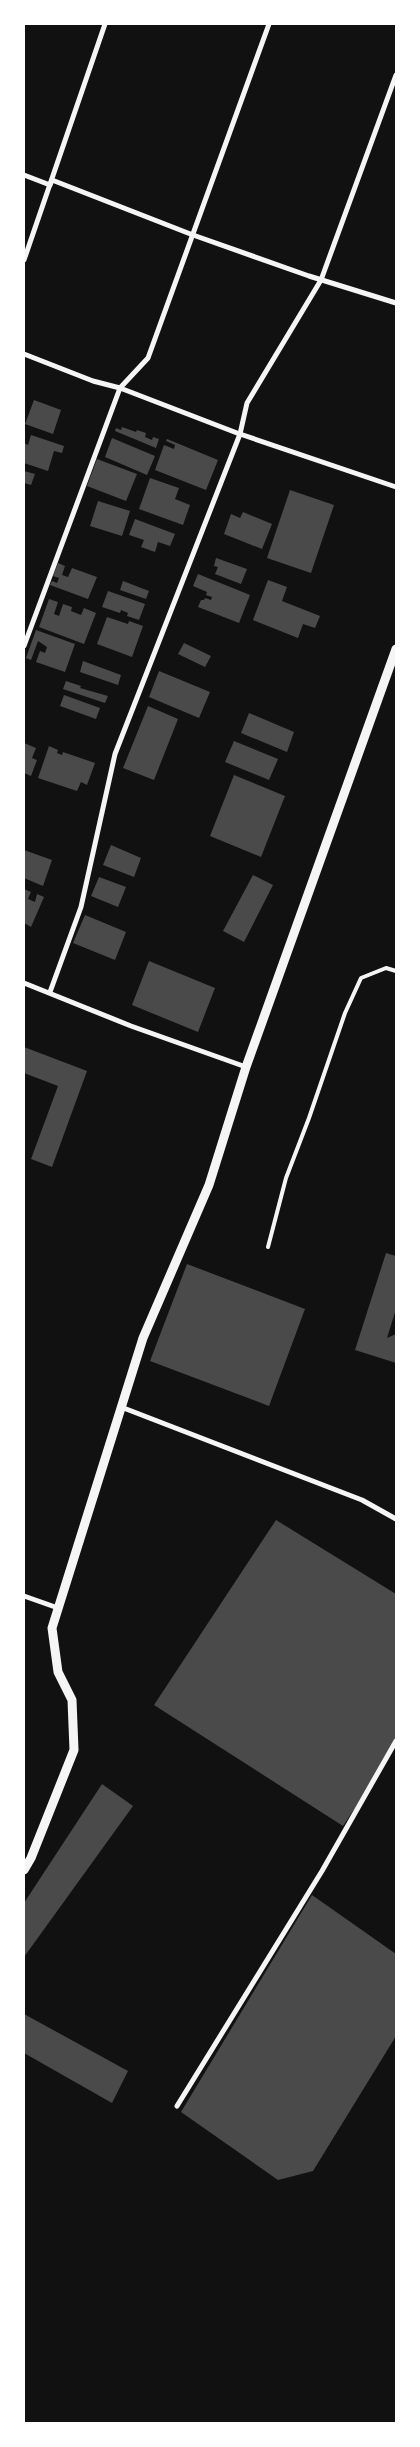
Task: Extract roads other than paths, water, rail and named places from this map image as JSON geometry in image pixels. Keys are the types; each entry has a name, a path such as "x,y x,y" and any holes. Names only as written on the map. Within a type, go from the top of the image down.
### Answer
{"street":[{"path":"24,260 105,24"},
{"path":"24,646 120,388 148,358 269,24"},
{"path":"50,992 81,907 115,754 240,434 247,404 321,280 396,75"},
{"path":"24,175 50,184 52,180"},
{"path":"52,180 193,235 321,280 396,303"},
{"path":"24,354 240,434 396,487"},
{"path":"24,1870 31,1858 74,1750 72,1700 58,1672 52,1628 58,1608 143,1338 209,1185 246,1067 396,649"},
{"path":"24,983 131,1026 246,1067"},
{"path":"120,1407 362,1500 396,1518"},
{"path":"24,1596 58,1608"},
{"path":"176,2106 322,1871 396,1741"}],"lane":[{"path":"268,1248 286,1178 345,1013 361,978 386,968 396,971"}]}
